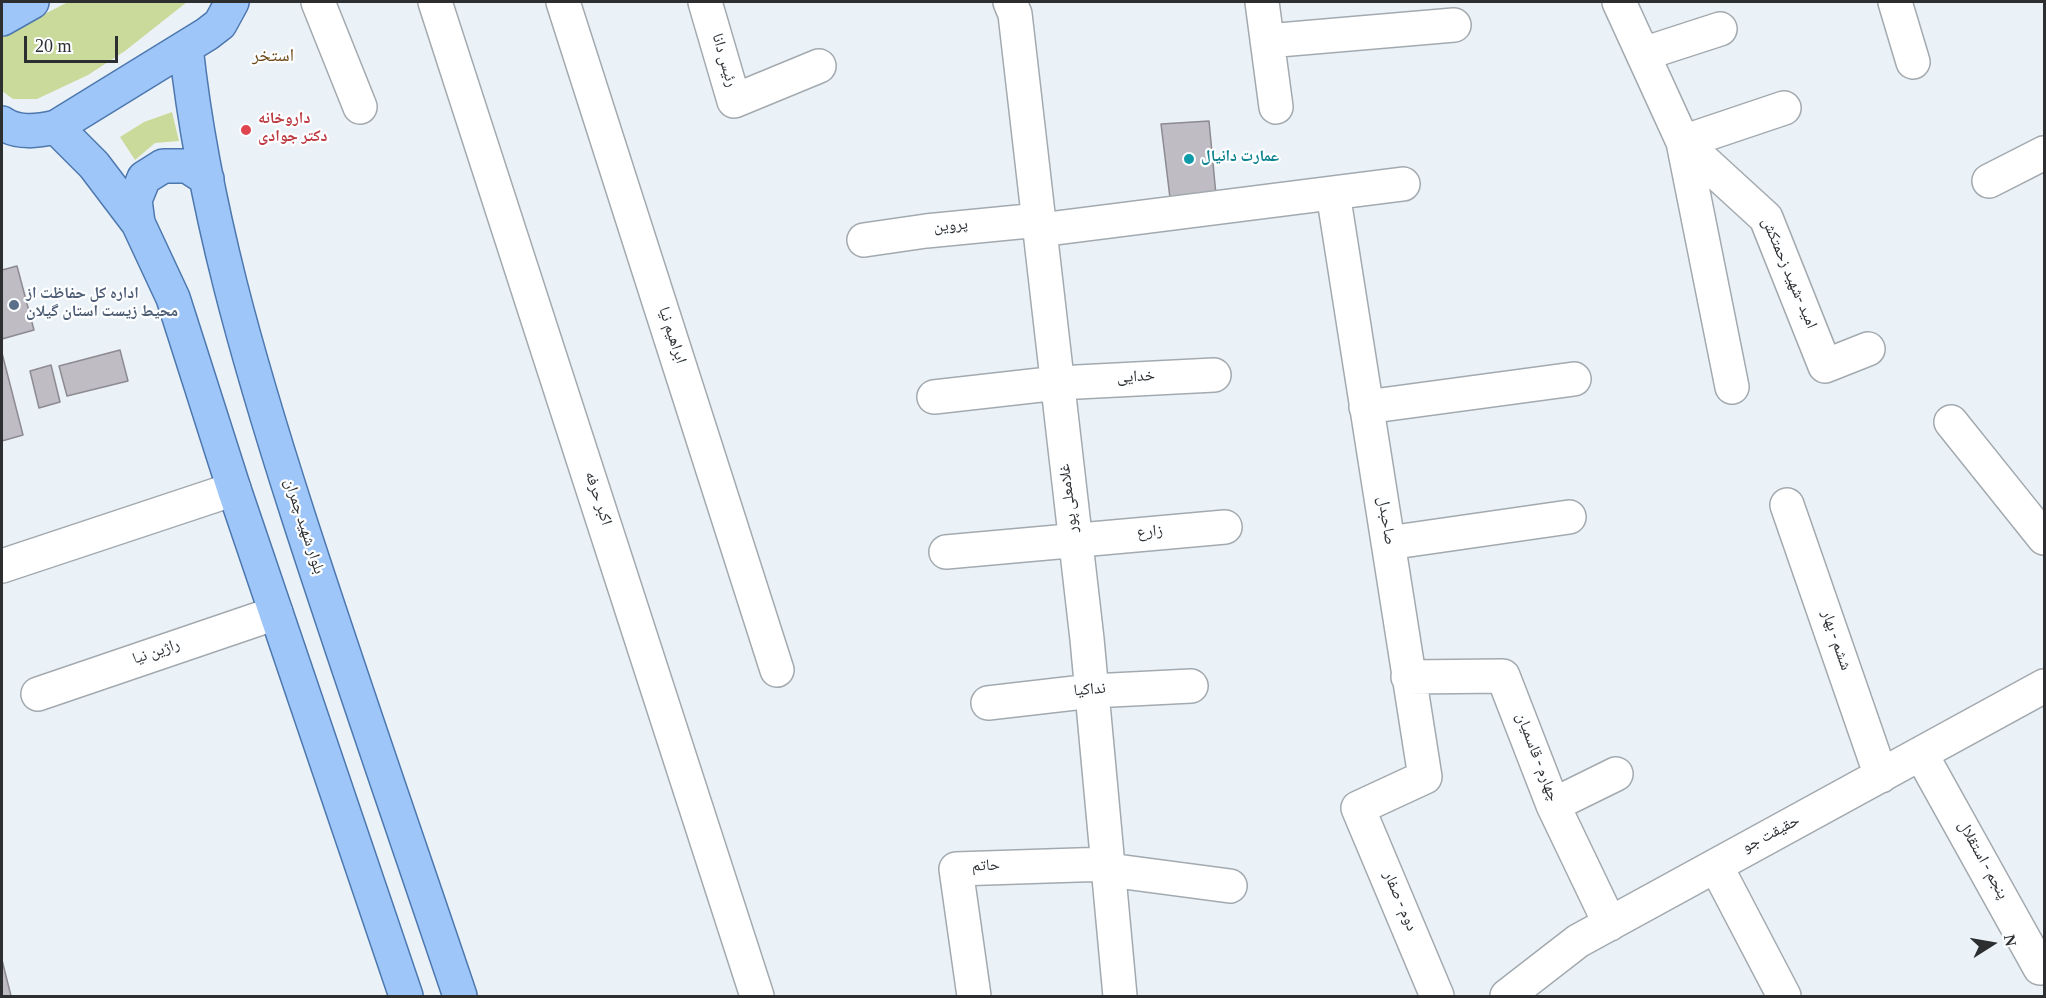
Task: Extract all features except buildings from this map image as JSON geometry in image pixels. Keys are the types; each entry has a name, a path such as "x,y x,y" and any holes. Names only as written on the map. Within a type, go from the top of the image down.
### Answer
{"main road":[{"path":"2,19 32,2"},
{"path":"4,126 37,132 57,127 220,24 232,2"},
{"name":"بلوار شهید چمران","path":"186,47 193,111 251,368 313,561 460,996"},
{"path":"57,127 94,165 138,223 173,298 234,489 406,996"},
{"path":"138,223 135,200 144,178 164,166 188,166 207,179"}],"street":[{"path":"318,2 360,107"},
{"name":"اکبر حرفه","path":"435,2 757,996"},
{"name":"ابراهیم نیا","path":"563,2 777,670"},
{"name":"رئیس دانا","path":"705,2 734,101 819,66"},
{"name":"غلامعلی پور","path":"1010,2 1015,14 1076,540 1120,996"},
{"path":"1262,2 1276,107"},
{"name":"امید -شهید زحمتکش","path":"1619,2 1683,142 1766,218 1825,366 1868,348"},
{"path":"1895,2 1913,62"},
{"path":"1267,41 1454,25"},
{"path":"1643,54 1720,29"},
{"path":"1732,387 1683,142 1784,108"},
{"path":"1989,182 2044,153"},
{"path":"1039,225 1403,184"},
{"name":"صاحبدل","path":"1334,193 1365,407 1425,777 1358,808"},
{"name":"پروین","path":"864,240 926,231 1039,225"},
{"name":"خدایی","path":"934,397 1058,383 1214,375"},
{"path":"1365,407 1574,379"},
{"path":"1951,422 2044,538"},
{"path":"2,566 234,489"},
{"name":"ششم - بهار","path":"1787,505 1881,776"},
{"path":"1388,543 1569,517"},
{"name":"زارع","path":"946,552 1225,527"},
{"name":"راژین نیا","path":"38,694 276,613"},
{"name":"چهارم - قاسمیان","path":"1408,677 1503,676 1553,805 1610,924"},
{"name":"نداکیا","path":"988,703 1092,691 1191,686"},
{"name":"حقیقت جو","path":"1507,996 1578,941 2044,686"},
{"name":"پنجم - استقلال","path":"1921,754 2040,968"},
{"path":"1553,805 1617,774"},
{"name":"دوم - صفار","path":"1358,808 1437,996"},
{"path":"1716,866 1784,996"},
{"path":"1108,867 1230,886"},
{"name":"حاتم","path":"974,996 956,869 1108,867"}],"green space":[{"path":"68,2 187,2 125,51 88,75 37,99 13,99 2,91 2,36"},
{"path":"172,112 179,141 155,143 135,160 120,137 144,122"}],"place":[{"name":"داروخانه دکتر جوادی","path":"246,130"},
{"name":"عمارت دانیال","path":"1189,159"},
{"name":"اداره کل حفاظت از محیط زیست استان گیلان","path":"14,305"}],"district":[{"name":"استخر","path":"273,59"}]}
